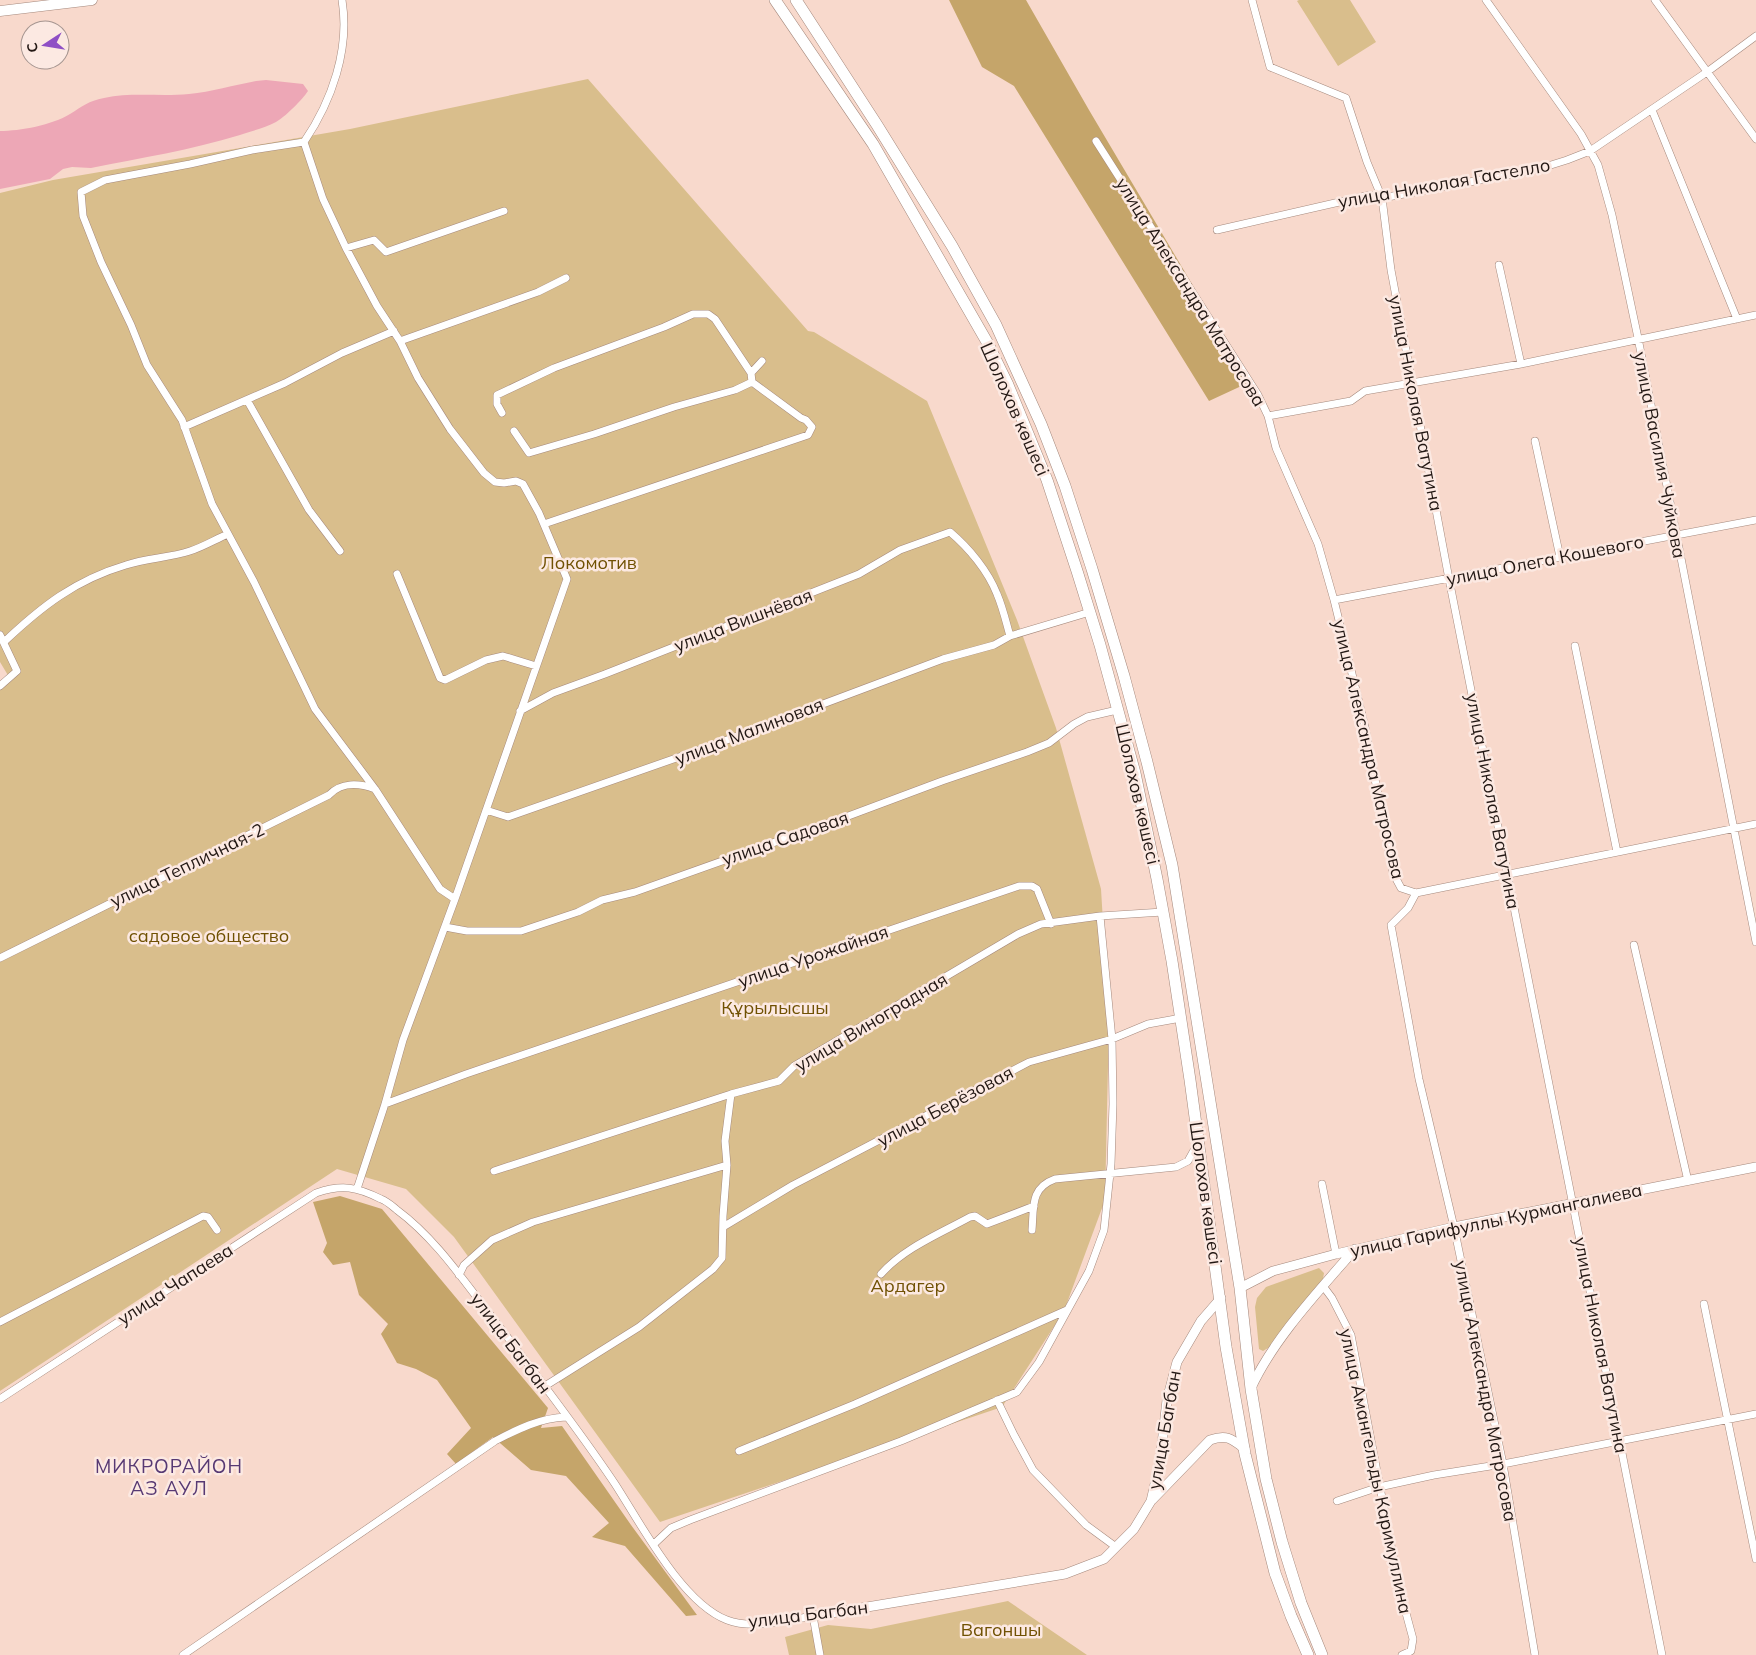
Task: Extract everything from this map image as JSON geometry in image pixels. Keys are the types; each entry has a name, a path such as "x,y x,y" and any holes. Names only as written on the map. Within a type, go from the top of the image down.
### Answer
{"highway":[{"name":"Шолохов көшесі","path":"775,0 873,144 990,348 1020,412 1047,480 1090,612 1118,710 1146,822 1163,912 1181,1018 1221,1298 1226,1347 1245,1449 1275,1573 1308,1655"},
{"name":"Шолохов көшесі","path":"796,0 952,246 996,325 1042,424 1065,486 1124,676 1172,865 1240,1288 1251,1389"},
{"path":"1221,1298 1240,1288"},
{"path":"1251,1389 1266,1479 1282,1542 1301,1603 1322,1655"}],"main road":[{"path":"0,11 92,0"},
{"path":"802,0 812,25"}],"street":[{"path":"342,0 345,18 343,50 332,86 316,124 304,142 252,150 105,180 81,192 83,216 101,262 131,325 147,365 182,420 212,504 254,582 315,709 375,790 440,889 455,899"},
{"name":"улица Николая Ватутина","path":"1252,0 1270,67 1346,98 1367,162 1382,198 1392,270 1449,579 1662,1655"},
{"name":"улица Василия Чуйкова","path":"1486,0 1581,134 1598,165 1612,215 1638,338 1756,942"},
{"path":"1655,0 1756,139"},
{"name":"улица Николая Гастелло","path":"1217,230 1370,194 1382,198 1535,170 1567,160 1590,151 1707,72 1756,36"},
{"path":"1652,110 1736,319"},
{"name":"улица Александра Матросова","path":"1096,141 1258,395 1268,416 1276,448 1318,544 1334,600 1364,728 1393,873 1401,888 1416,893 1408,908 1391,925 1419,1079 1454,1227 1502,1464 1535,1655"},
{"path":"304,142 323,199 346,248 377,306 400,341 418,378 450,429 484,473 495,482 516,481 523,484 544,524 567,579 455,899 403,1040 385,1104 356,1189"},
{"path":"346,248 374,240 386,252 504,211"},
{"path":"1499,265 1521,364"},
{"path":"400,341 538,292 566,278"},
{"path":"502,414 497,404 497,395 554,368 664,327 693,314 708,314 715,319 751,373 752,382 806,420 812,427 808,435 544,524"},
{"path":"1268,416 1351,401 1365,391 1521,364 1638,338 1756,315"},
{"path":"184,427 285,383 342,353 394,331"},
{"path":"751,373 762,360"},
{"path":"514,431 529,453 734,390 752,382"},
{"path":"247,400 309,510 340,551"},
{"path":"1535,441 1560,556"},
{"name":"улица Олега Кошевого","path":"1334,600 1756,520"},
{"name":"улица Вишнёвая","path":"520,711 553,693 859,574 900,550 950,532 962,542 982,568 997,593 1010,636"},
{"path":"0,686 17,671 2,639 56,597 85,581 126,565 190,551 228,534"},
{"path":"397,574 440,678 445,680 486,660 503,656 536,666"},
{"name":"улица Малиновая","path":"486,810 508,817 672,760 942,660 994,645 1010,636 1090,612"},
{"path":"1575,646 1617,852"},
{"name":"улица Садовая","path":"445,927 467,931 521,931 578,912 602,900 635,892 1027,752 1049,743 1074,724 1087,717 1118,710"},
{"name":"улица Тепличная-2","path":"0,958 329,795 336,788 361,784 375,790"},
{"path":"1416,893 1756,824"},
{"name":"улица Урожайная","path":"385,1104 466,1074 1020,886 1032,886 1037,889 1051,924"},
{"name":"улица Виноградная","path":"494,1171 731,1094 779,1081 794,1066 1010,939 1042,924 1100,916 1163,912"},
{"path":"654,1544 671,1528 690,1520 901,1441 1017,1392 1039,1362 1089,1272 1104,1230 1110,1174 1113,1104 1112,1040 1100,916"},
{"path":"1634,945 1688,1181"},
{"name":"улица Берёзовая","path":"724,1228 793,1185 1029,1062 1112,1040 1148,1024 1181,1018"},
{"path":"545,1386 639,1327 713,1269 722,1258 727,1165 725,1141 731,1094"},
{"path":"1032,1230 1035,1196 1045,1182 1055,1179 1176,1167 1188,1161 1198,1142"},
{"path":"459,1275 464,1265 492,1240 533,1222 727,1165"},
{"name":"улица Гарифуллы Курмангалиева","path":"1240,1288 1273,1271 1356,1249 1454,1227 1756,1167"},
{"path":"1322,1184 1336,1254"},
{"name":"улица Чапаева","path":"0,1399 316,1193 331,1187 344,1186 356,1189"},
{"name":"улица Багбан","path":"356,1189 383,1199 408,1218 432,1242 545,1386 676,1575 705,1606 728,1620 747,1624 813,1616 1065,1574 1104,1559 1134,1529 1151,1501 1160,1462 1167,1400 1176,1362 1201,1321 1221,1298"},
{"path":"881,1274 892,1262 910,1250 970,1218 975,1216 987,1224 1034,1206"},
{"path":"0,1322 203,1216 208,1217 217,1230"},
{"path":"1251,1389 1259,1370 1272,1350 1323,1286 1356,1249"},
{"name":"улица Амангельды Каримуллина","path":"1323,1286 1332,1298 1351,1335 1399,1587 1413,1640 1411,1651 1402,1655"},
{"path":"1704,1304 1756,1559"},
{"path":"739,1451 856,1404 1067,1310"},
{"path":"997,1400 1033,1470 1086,1525 1116,1546"},
{"path":"1337,1501 1379,1487 1434,1475 1620,1442 1756,1414"},
{"path":"183,1655 495,1441 522,1427 551,1418 566,1416"},
{"path":"1151,1501 1210,1440 1221,1436 1231,1439 1245,1449"},
{"path":"813,1616 820,1655"}],"green space":[{"path":"1350,0 1376,42 1338,66 1297,1"},
{"path":"588,79 808,331 814,332 927,401 1017,620 1056,728 1101,889 1109,1021 1105,1200 1064,1311 1002,1407 660,1522 454,1237 406,1189 337,1169 0,1391 0,683 9,677 0,662 0,193 53,180 350,129"},
{"path":"1319,1268 1324,1273 1323,1279 1268,1348 1263,1351 1259,1349 1255,1307 1257,1298 1266,1287"},
{"name":"Вагоншы","path":"1008,1601 1087,1655 789,1655 785,1637 828,1625 871,1629"}],"shaded area":[{"path":"949,0 1026,0 1250,382 1209,401 1014,86 982,67"},
{"path":"266,80 303,84 308,91 279,120 240,135 185,149 91,168 72,167 63,169 50,179 0,189 0,131 26,129 45,124 63,118 98,99 125,95 189,94"},
{"path":"340,1196 382,1209 548,1408 541,1428 562,1426 697,1615 686,1616 625,1546 592,1537 609,1523 566,1476 531,1470 493,1437 456,1464 447,1454 471,1428 437,1380 416,1369 397,1363 381,1334 388,1324 359,1295 350,1262 333,1265 323,1252 327,1243 313,1202"}],"district":[{"name":"МИКРОРАЙОН АЗ АУЛ","path":"169,1477"}],"park label":[{"name":"Локомотив","path":"589,562"},
{"name":"садовое общество","path":"209,935"},
{"name":"Құрылысшы","path":"775,1007"},
{"name":"Ардагер","path":"908,1285"}]}
